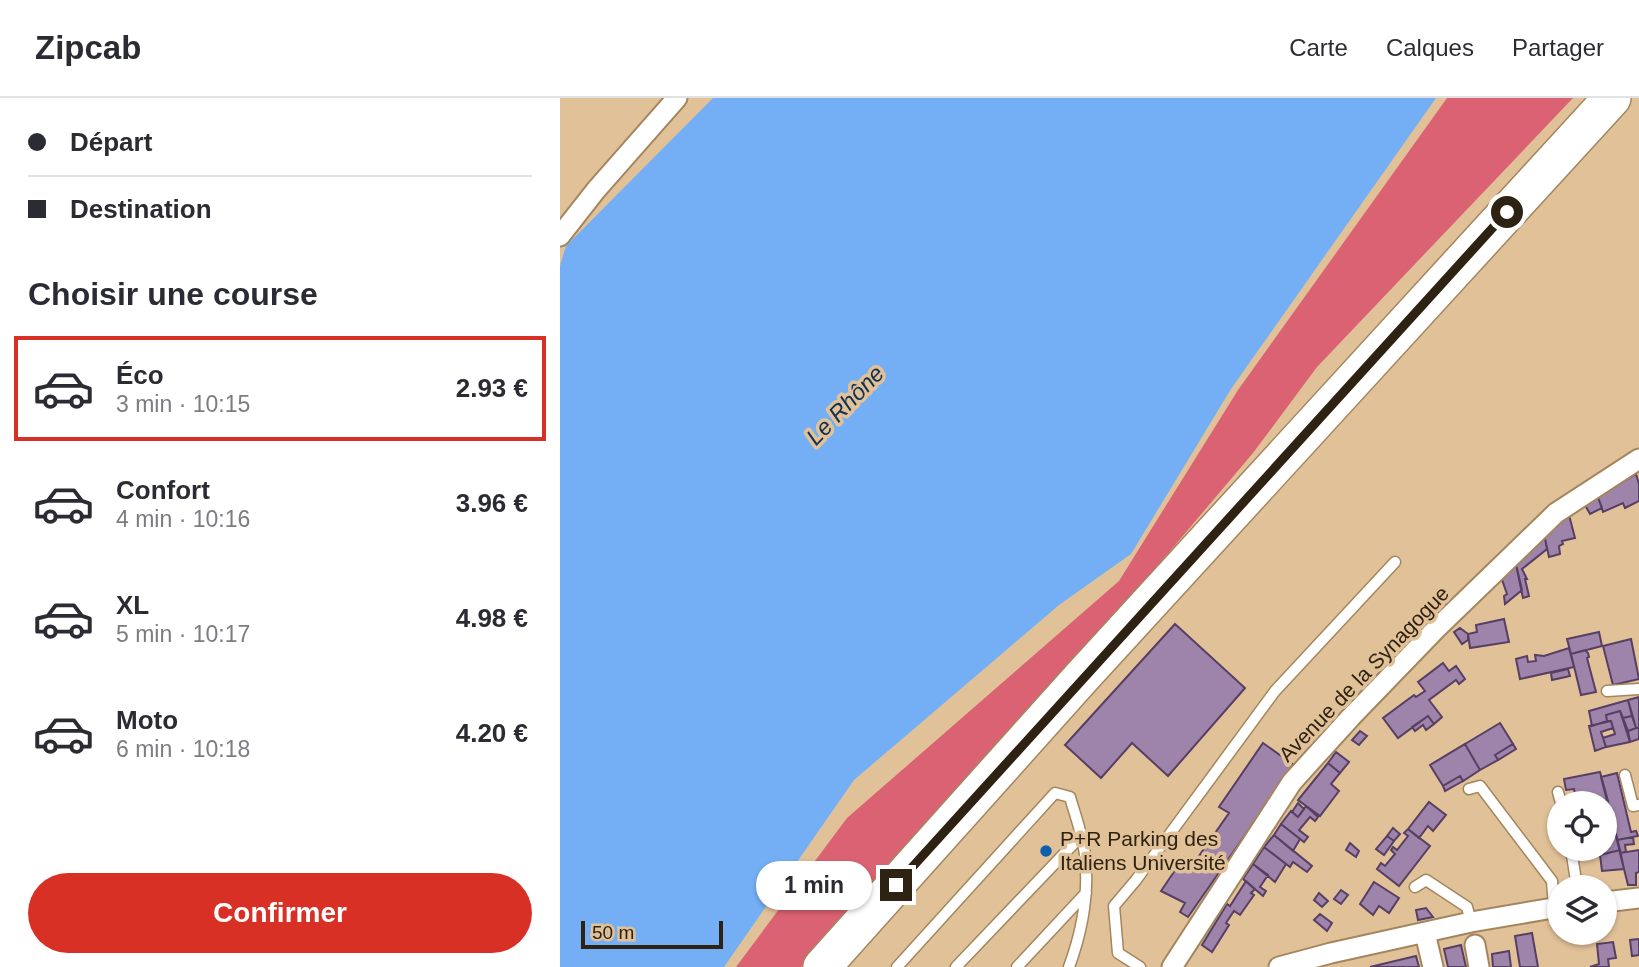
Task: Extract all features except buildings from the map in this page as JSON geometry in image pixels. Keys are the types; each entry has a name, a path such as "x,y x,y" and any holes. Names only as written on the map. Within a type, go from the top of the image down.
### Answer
{"highway":[{"path":"822,967 1080,679 1612,98"}],"street":[{"path":"560,236 596,190 677,98"},
{"name":"Avenue de la Synagogue","path":"1172,967 1292,782 1351,717 1437,628 1556,513 1639,459"},
{"path":"1617,901 1639,898"},
{"path":"1279,967 1471,922 1547,909"},
{"path":"1425,933 1433,967"},
{"path":"1475,946 1479,967"}],"lane":[{"path":"1140,967 1118,953 1114,906 1275,691 1395,562"},
{"path":"1607,691 1639,689"},
{"path":"1625,775 1633,806 1639,805"},
{"path":"1469,789 1480,786 1548,875"},
{"path":"897,967 1055,793 1070,797 1085,852 1087,893 1076,949 1069,967"},
{"path":"956,967 1081,835"},
{"path":"1415,887 1426,880 1467,906 1471,922"},
{"path":"1017,967 1087,893"}],"shaded area":[{"path":"1447,98 1573,98 1317,367 1253,453 1088,648 930,819 801,967 736,967 847,818 1119,581 1238,390"}],"water":[{"name":"Le Rhône","path":"713,98 1436,98 1231,389 1131,554 1059,605 854,780 724,967 560,967 560,266 566,246"}],"place":[{"name":"P+R Parking des Italiens Université","path":"1046,851"}],"route":[{"path":"896,885 1080,679 1507,212"}]}
